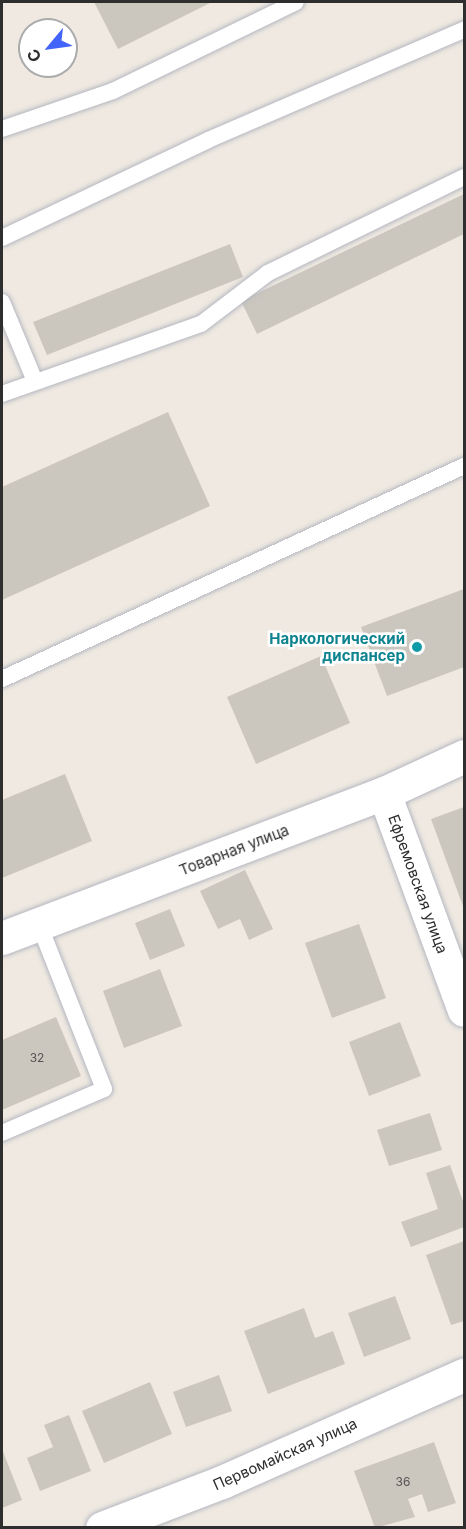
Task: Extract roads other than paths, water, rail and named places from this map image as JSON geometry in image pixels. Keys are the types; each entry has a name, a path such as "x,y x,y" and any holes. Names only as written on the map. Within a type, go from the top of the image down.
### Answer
{"street":[{"name":"Товарная улица","path":"2,938 384,793 465,756"},
{"name":"Ефремовская улица","path":"384,793 465,1010"},
{"name":"Первомайская улица","path":"102,1527 222,1482 465,1375"}],"lane":[{"path":"2,129 113,91 296,2"},
{"path":"2,238 208,140 465,30"},
{"path":"2,394 34,379 201,324 268,273 465,177"},
{"path":"2,302 34,379"},
{"path":"2,679 465,466"},
{"path":"2,1133 104,1089 39,924"}],"place":[{"name":"Наркологический диспансер","path":"417,647"}]}
